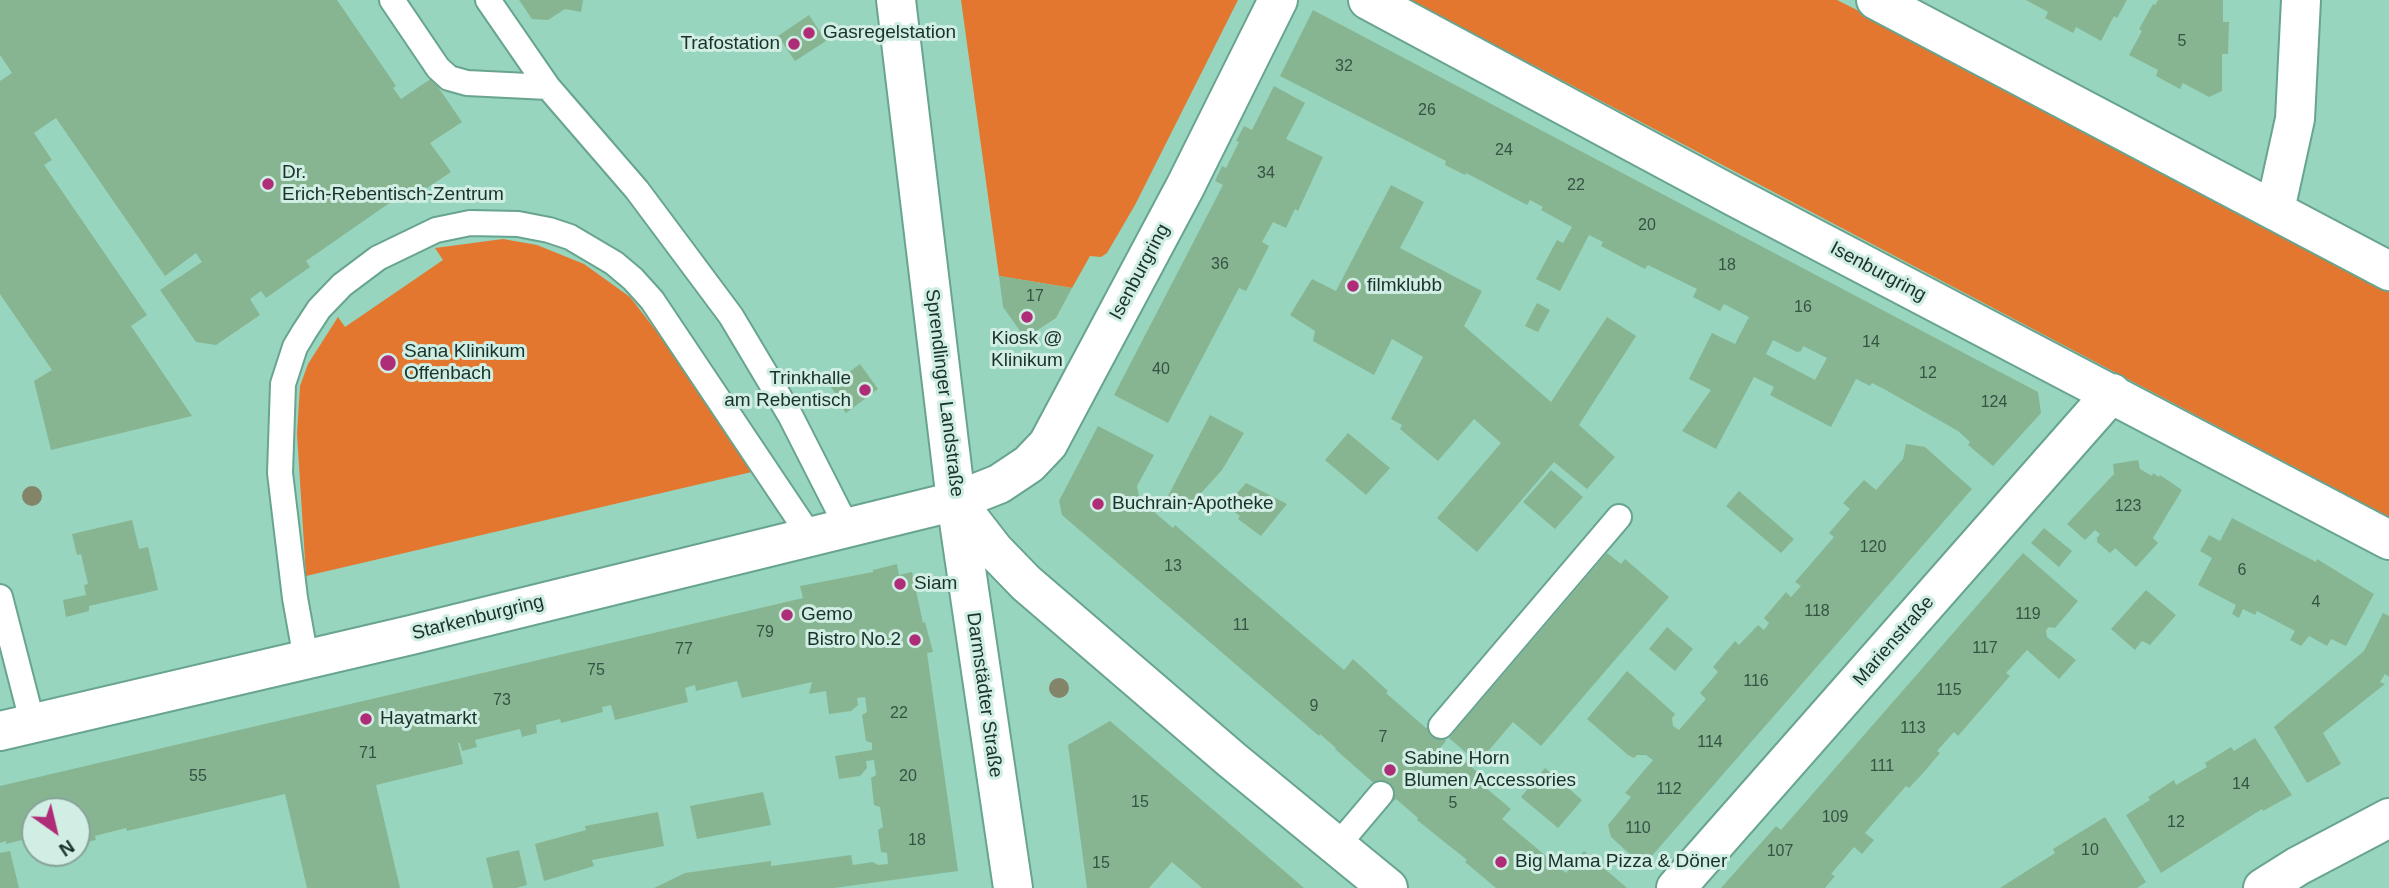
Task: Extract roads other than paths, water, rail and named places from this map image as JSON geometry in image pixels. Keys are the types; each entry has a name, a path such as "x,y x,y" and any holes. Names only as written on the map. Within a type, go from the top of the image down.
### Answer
{"street":[{"name":"Sprendlinger Landstraße","path":"896,0 956,501 994,550 1026,583 1388,888"},
{"name":"Isenburgring","path":"956,501 999,484 1029,464 1048,444 1185,187 1278,0"},
{"name":"Isenburgring","path":"1368,0 1735,197 2389,540"},
{"path":"1876,0 2389,271"},
{"path":"2276,210 2295,119 2301,0"},
{"name":"Marienstraße","path":"1676,888 2112,393"},
{"name":"Starkenburgring","path":"17,728 956,501"},
{"name":"Darmstädter Straße","path":"956,501 1013,888"},
{"path":"2263,888 2298,866 2389,818"}],"lane":[{"path":"392,0 438,68 449,78 467,83 548,87"},
{"path":"488,0 548,87 637,190 731,316 790,415 847,527"},
{"path":"306,660 295,598 280,473 283,384 295,347 319,309 342,285 378,258 436,230 470,223 518,224 570,237 614,263 652,300 810,536"},
{"path":"1441,726 1619,517"},
{"path":"0,597 17,728"},
{"path":"1337,846 1381,794"}],"place":[{"name":"Gasregelstation","path":"809,33"},
{"name":"Trafostation","path":"794,44"},
{"name":"Dr. Erich-Rebentisch-Zentrum","path":"268,184"},
{"name":"filmklubb","path":"1353,286"},
{"name":"Kiosk @ Klinikum","path":"1027,317"},
{"name":"Sana Klinikum Offenbach","path":"388,363"},
{"name":"Trinkhalle am Rebentisch","path":"865,390"},
{"name":"Buchrain-Apotheke","path":"1098,504"},
{"name":"Siam","path":"900,584"},
{"name":"Gemo","path":"787,615"},
{"name":"Bistro No.2","path":"915,640"},
{"name":"Hayatmarkt","path":"366,719"},
{"name":"Sabine Horn Blumen Accessories","path":"1390,770"},
{"name":"Big Mama Pizza & Döner","path":"1501,862"}]}
